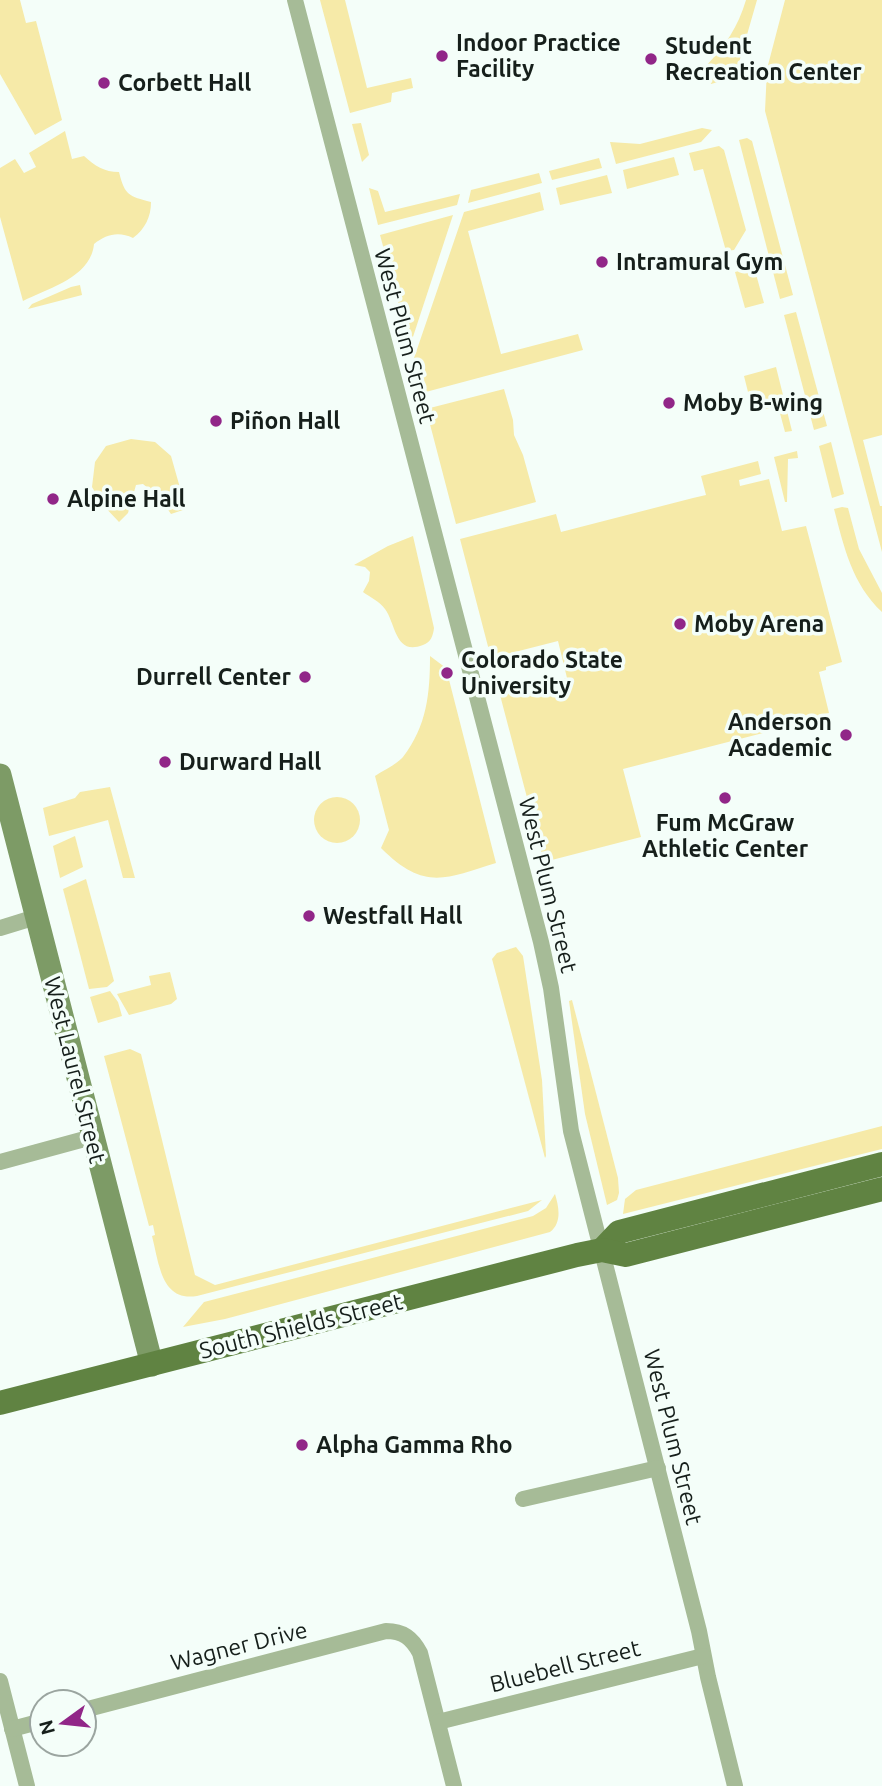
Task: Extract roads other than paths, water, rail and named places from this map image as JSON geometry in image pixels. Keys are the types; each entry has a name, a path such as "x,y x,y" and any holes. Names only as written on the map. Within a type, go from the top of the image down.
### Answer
{"main road":[{"name":"West Laurel Street","path":"0,775 152,1365"},
{"name":"South Shields Street","path":"602,1250 619,1232 882,1164"},
{"name":"South Shields Street","path":"0,1403 602,1250 625,1255 882,1189"}],"street":[{"name":"West Plum Street","path":"295,0 541,942 551,988 571,1131 658,1468 735,1786"},
{"path":"0,928 36,917"},
{"path":"0,1162 92,1137"},
{"path":"523,1499 658,1468"},
{"name":"Wagner Drive","path":"98,1706 386,1631 396,1631 415,1643 420,1653 438,1722"},
{"name":"Bluebell Street","path":"438,1722 703,1656"},
{"path":"0,1681 27,1786"},
{"path":"438,1722 454,1786"},
{"path":"12,1730 28,1725"}],"place":[{"name":"Indoor Practice Facility","path":"442,56"},
{"name":"Student Recreation Center","path":"651,59"},
{"name":"Corbett Hall","path":"104,83"},
{"name":"Intramural Gym","path":"602,262"},
{"name":"Moby B-wing","path":"669,403"},
{"name":"Piñon Hall","path":"216,421"},
{"name":"Alpine Hall","path":"53,499"},
{"name":"Moby Arena","path":"680,624"},
{"name":"Colorado State University","path":"447,673"},
{"name":"Durrell Center","path":"305,677"},
{"name":"Anderson Academic","path":"846,735"},
{"name":"Durward Hall","path":"165,762"},
{"name":"Fum McGraw Athletic Center","path":"725,798"},
{"name":"Westfall Hall","path":"309,916"},
{"name":"Alpha Gamma Rho","path":"302,1445"}]}
